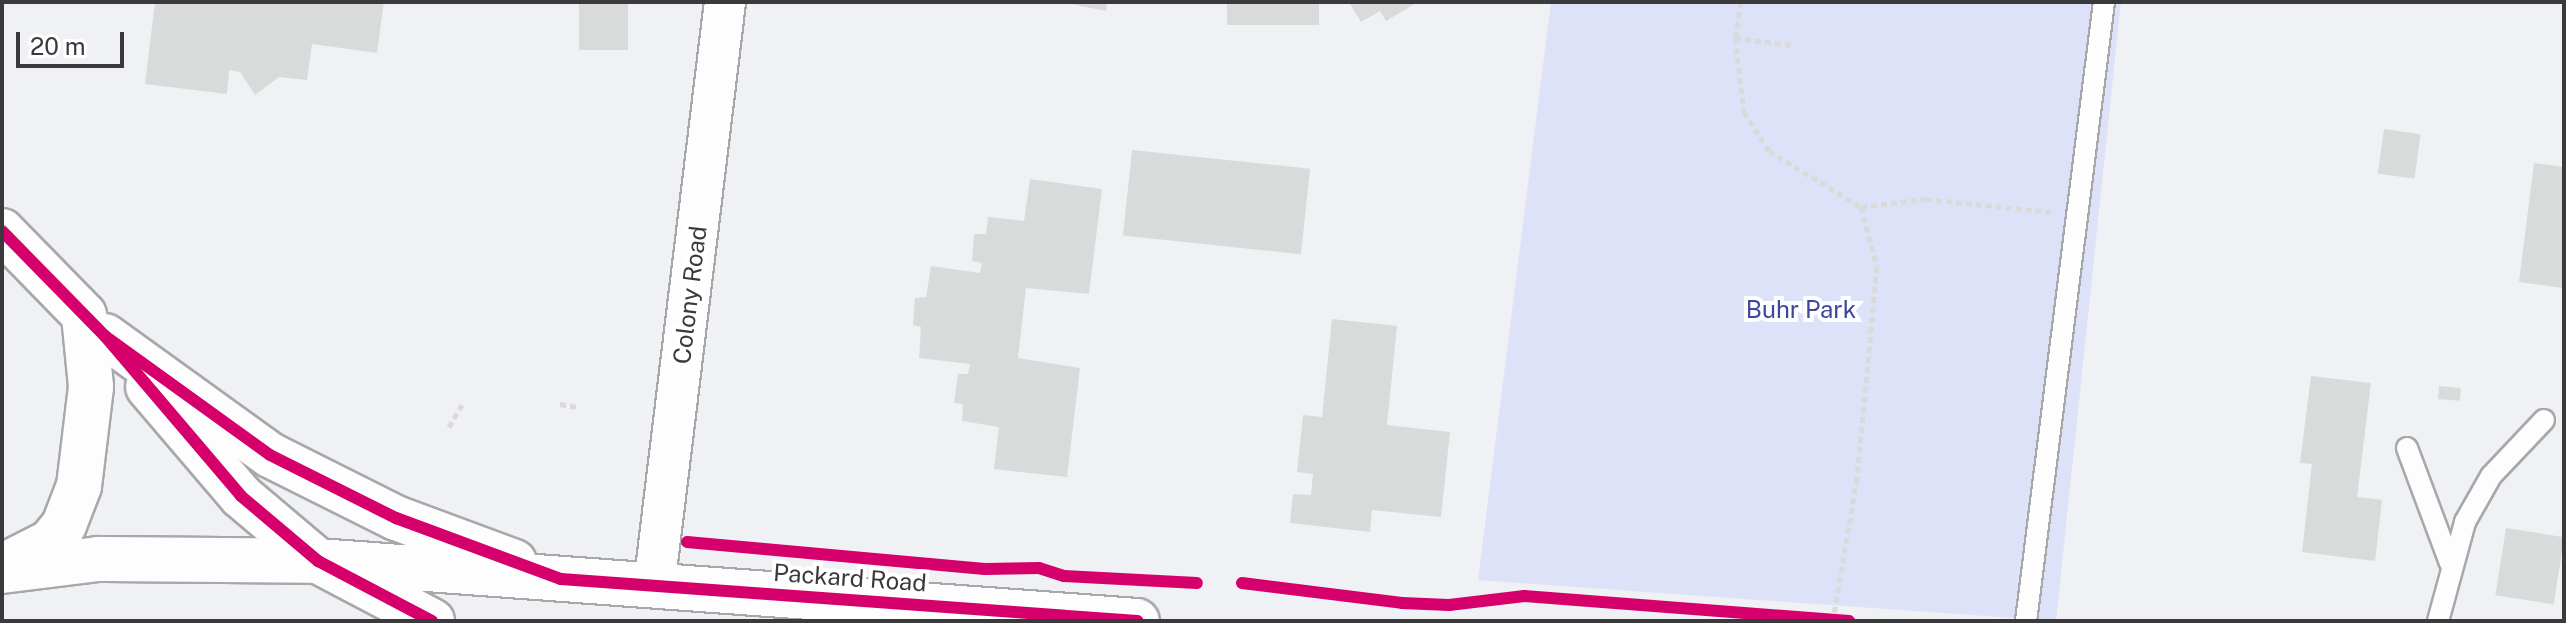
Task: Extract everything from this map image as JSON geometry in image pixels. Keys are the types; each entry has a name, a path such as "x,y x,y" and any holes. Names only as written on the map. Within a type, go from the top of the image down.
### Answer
{"main road":[{"path":"2,231 95,326 241,496 318,561 432,621"},
{"path":"2,569 50,542 76,499 91,387 95,326"},
{"path":"95,326 270,455 396,518 561,579"},
{"name":"Packard Road","path":"2,569 98,559 318,561 1137,621"}],"street":[{"name":"Colony Road","path":"654,587 725,2"}],"lane":[{"path":"2026,621 2104,2"},
{"path":"2438,621 2450,563 2491,476 2544,420"},
{"path":"2407,448 2450,563"}],"path":[{"path":"1741,2 1735,38 1744,112 1769,151 1861,207 1926,199 1972,200 2079,216"},
{"path":"1735,38 1793,45"},
{"path":"1833,620 1857,478 1877,294 1877,267 1861,207"},
{"path":"449,427 463,403"},
{"path":"560,404 577,407"},
{"path":"1817,619 1849,621"}],"green space":[{"name":"Buhr Park","path":"1551,2 2121,2 2056,621 1478,580"}],"building":[{"path":"155,2 384,2 377,53 312,44 307,80 279,77 255,95 240,72 229,70 227,94 145,84"},
{"path":"579,2 628,2 628,50 579,50"},
{"path":"1061,2 1107,2 1106,11"},
{"path":"1227,2 1319,2 1319,25 1227,25"},
{"path":"1349,2 1418,2 1386,21 1380,11 1361,22"},
{"path":"2384,129 2421,134 2414,179 2378,174"},
{"path":"1132,150 1310,169 1301,254 1123,236"},
{"path":"2534,163 2564,167 2564,288 2519,282"},
{"path":"1030,179 1102,189 1089,294 1026,288 1018,358 1080,368 1067,477 994,469 999,427 962,421 963,404 954,403 958,374 968,374 970,364 919,358 921,327 913,325 915,298 926,297 931,266 980,273 982,263 972,261 974,234 986,234 988,217 1024,221"},
{"path":"1332,319 1397,326 1387,425 1450,432 1441,517 1372,510 1370,532 1290,523 1293,494 1311,495 1313,474 1297,472 1303,415 1322,417"},
{"path":"2311,376 2371,383 2357,497 2382,500 2375,561 2302,552 2312,464 2300,463"},
{"path":"2439,386 2461,388 2460,401 2438,399"},
{"path":"2506,528 2564,537 2554,604 2495,595"}],"cycle path":[{"path":"2,231 105,336 241,496 318,561 432,621"},
{"path":"105,336 270,455 396,518 561,579 1137,621"},
{"path":"687,542 985,569 1039,568 1064,576 1197,583"},
{"path":"1242,583 1402,603 1449,605 1524,596 1849,621"}]}
